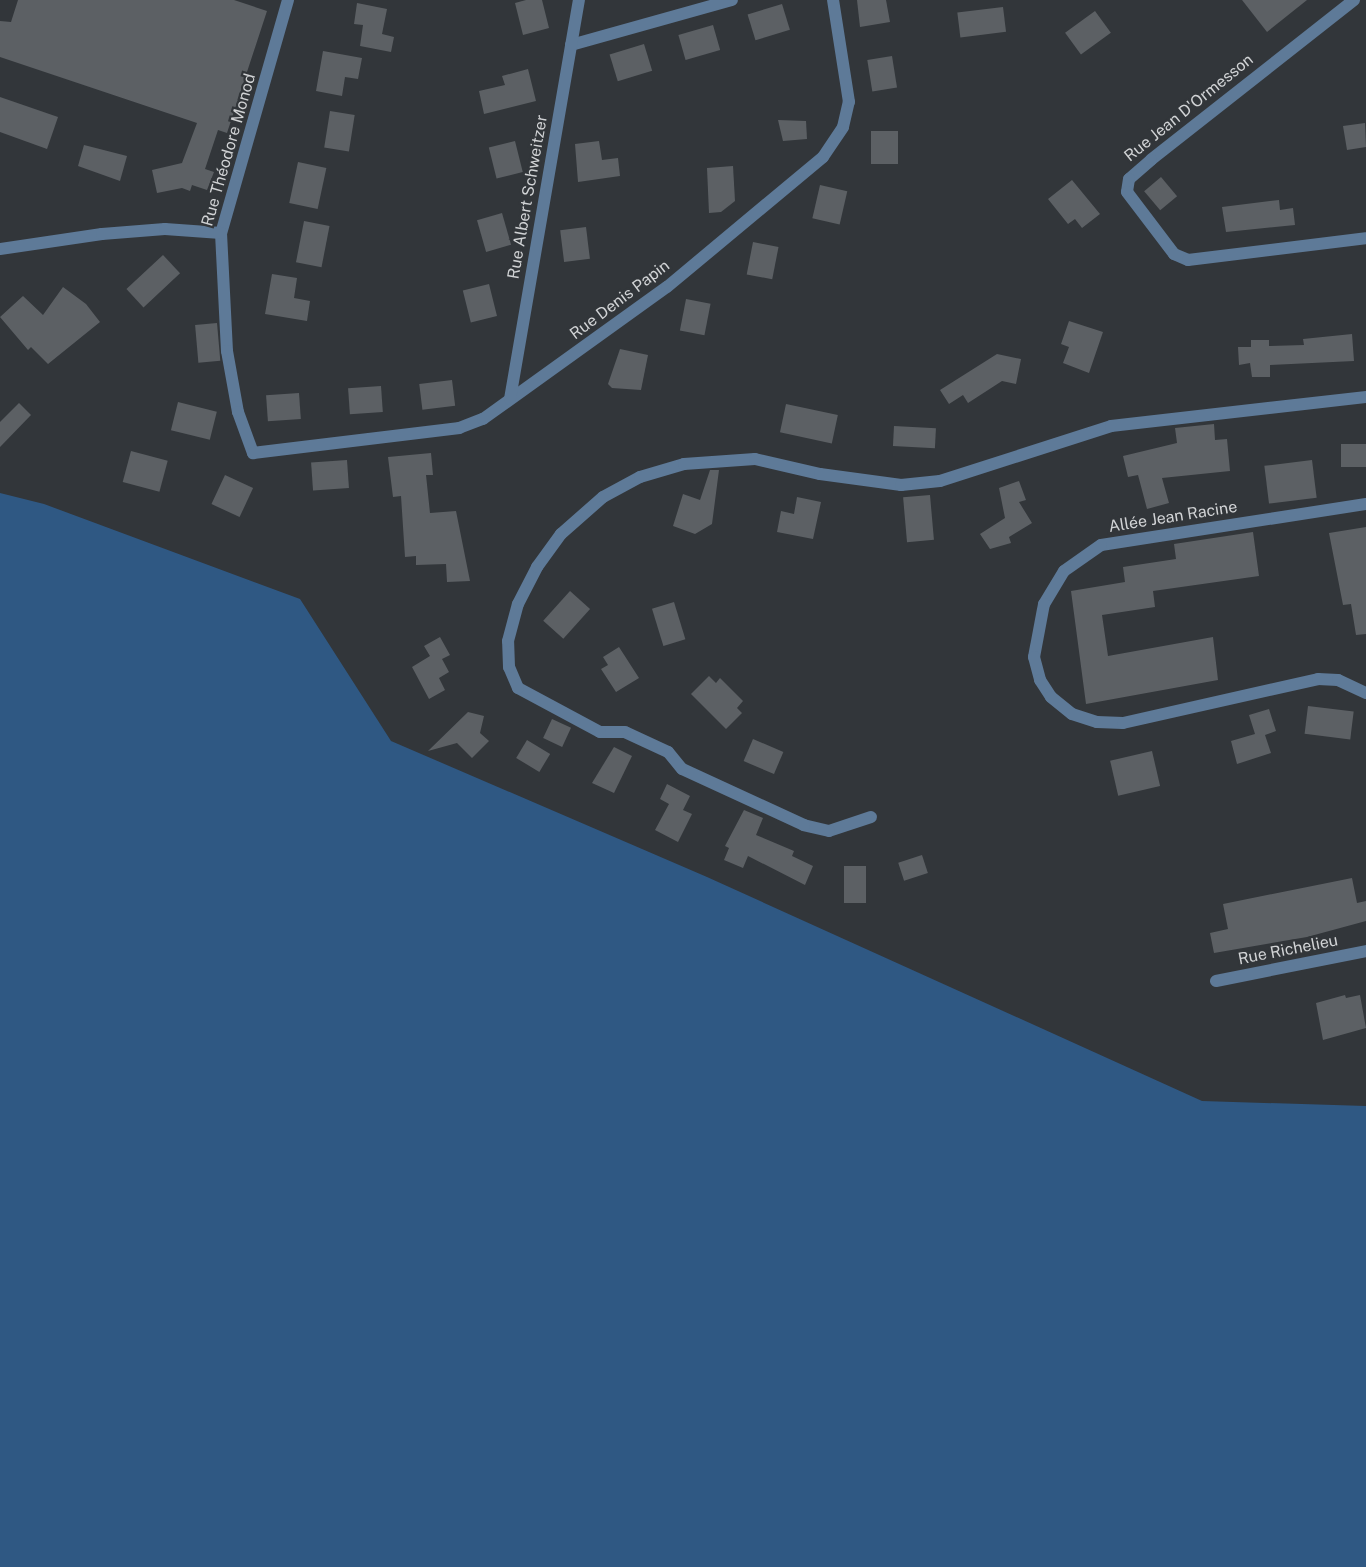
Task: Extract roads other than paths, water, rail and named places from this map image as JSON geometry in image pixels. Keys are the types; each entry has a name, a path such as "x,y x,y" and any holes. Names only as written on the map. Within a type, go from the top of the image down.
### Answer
{"street":[{"name":"Rue Théodore Monod","path":"253,453 238,412 227,351 221,234 288,0"},
{"name":"Rue Albert Schweitzer","path":"510,399 579,0"},
{"path":"571,45 732,0"},
{"name":"Rue Denis Papin","path":"253,453 459,428 483,418 667,287 823,157 843,127 849,102 833,0"},
{"name":"Rue Jean D'Ormesson","path":"1354,0 1151,160 1129,179 1127,192 1174,254 1188,260 1366,237"},
{"path":"0,249 154,230 221,234"},
{"path":"871,817 829,831 804,825 682,769 668,752 625,732 600,732 530,697 518,688 509,667 508,641 518,604 537,567 561,534 603,497 640,477 684,464 755,459 820,474 901,485 940,481 1111,426 1366,397"},
{"name":"Allée Jean Racine","path":"1366,504 1101,545 1064,571 1049,596 1036,633 1034,657 1040,680 1051,697 1072,714 1096,722 1123,723 1318,679 1338,680 1366,693"},
{"name":"Rue Richelieu","path":"1216,981 1366,951"}]}
